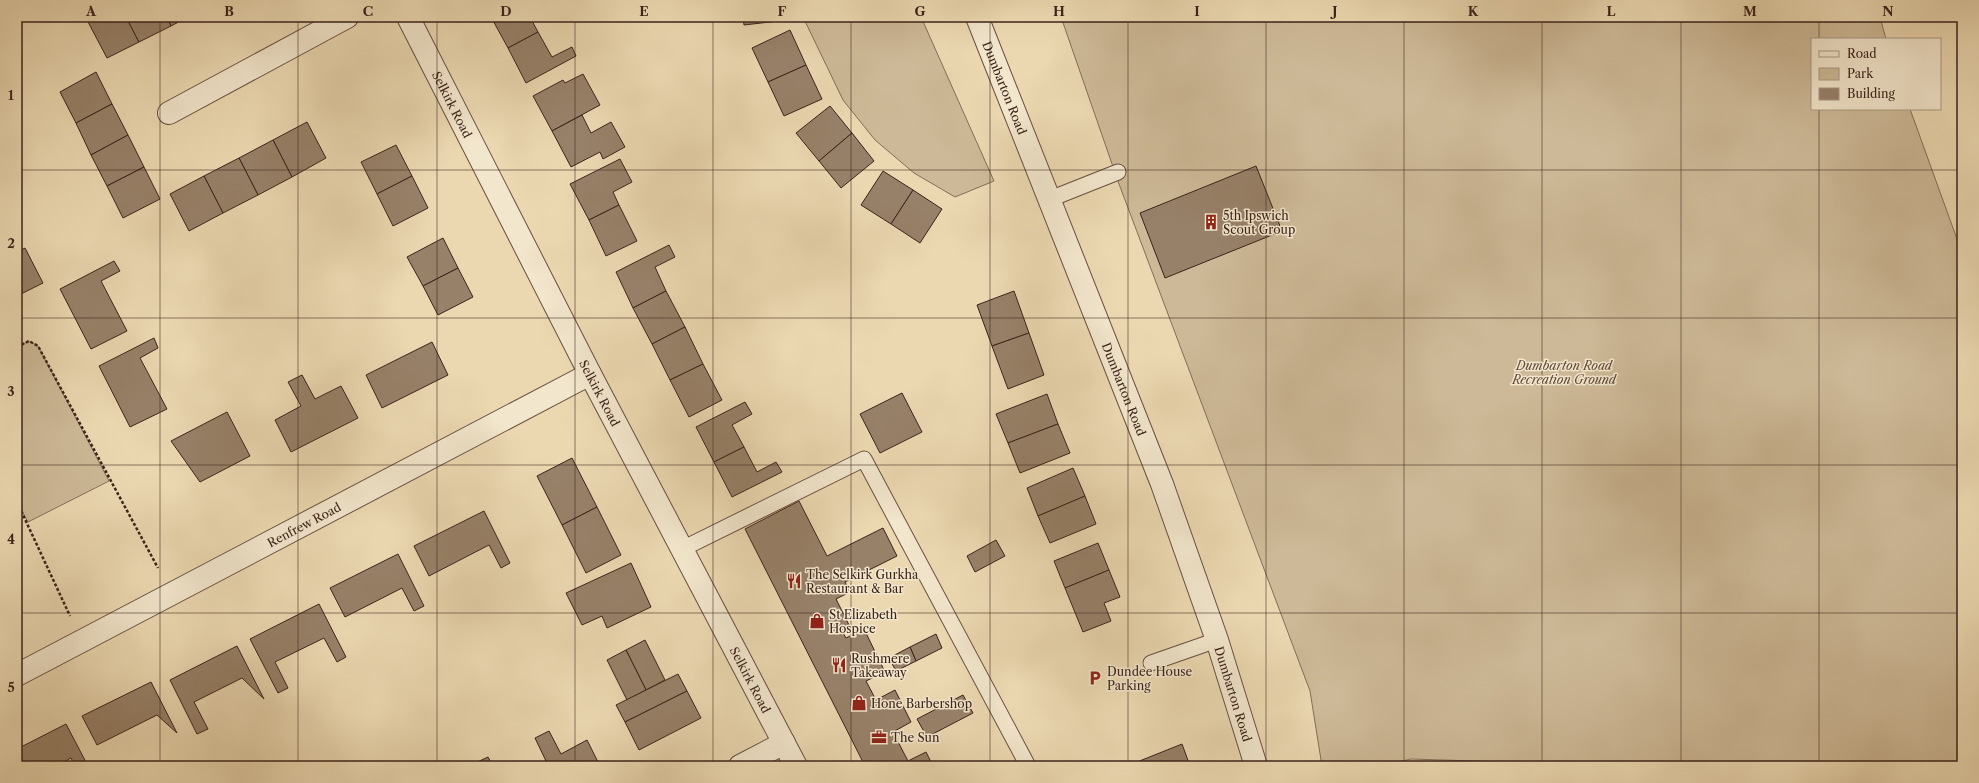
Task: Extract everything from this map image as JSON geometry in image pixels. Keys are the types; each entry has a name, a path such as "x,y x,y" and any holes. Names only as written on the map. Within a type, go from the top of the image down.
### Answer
{"street":[{"path":"169,114 347,17"},
{"name":"Selkirk Road","path":"408,17 590,374 796,766"},
{"name":"Dumbarton Road","path":"977,17 1162,484 1217,640 1256,766"},
{"name":"Renfrew Road","path":"17,675 590,374"},
{"path":"740,766 784,743"}],"lane":[{"path":"1050,200 1118,172"},
{"path":"682,549 864,459 1028,766"},
{"path":"1151,663 1217,640"}],"path":[{"path":"17,347 29,341 38,346 171,593"},
{"path":"17,502 66,606 80,641"}],"green space":[{"path":"803,17 921,17 994,181 955,197 914,173 875,140 843,100"},
{"name":"Dumbarton Road Recreation Ground","path":"1061,17 1880,17 1886,38 1811,38 1811,110 1910,110 1962,253 1962,766 1577,766 1571,764 1411,759 1382,766 1322,766 1310,691 1119,184"},
{"path":"29,341 38,346 109,481 28,522 17,502 17,347"}],"building":[{"path":"93,17 126,17 139,42 107,58 87,20"},
{"path":"126,17 167,17 171,26 139,42"},
{"path":"167,17 188,17 171,26"},
{"path":"491,17 530,17 538,32 508,48"},
{"path":"743,17 786,17 787,20 744,25"},
{"path":"790,30 806,65 768,82 752,48"},
{"path":"538,32 552,57 572,47 576,56 526,83 508,48"},
{"path":"806,65 822,99 784,116 768,82"},
{"path":"96,72 112,104 76,123 60,92"},
{"path":"583,74 600,105 552,131 533,96 563,80 565,83"},
{"path":"112,104 128,135 91,155 76,123"},
{"path":"830,106 852,133 819,161 796,133"},
{"path":"582,115 591,133 611,122 625,147 603,159 600,152 571,167 552,131"},
{"path":"307,122 326,158 292,177 273,140"},
{"path":"852,133 874,161 841,188 819,161"},
{"path":"128,135 144,167 107,186 91,155"},
{"path":"273,140 292,177 258,195 239,158"},
{"path":"396,145 412,176 377,194 361,162"},
{"path":"239,158 258,195 223,213 204,176"},
{"path":"620,159 632,182 613,192 619,205 589,220 570,184"},
{"name":"5th Ipswich Scout Group","path":"1256,166 1282,231 1165,278 1140,213"},
{"path":"144,167 160,199 123,218 107,186"},
{"path":"883,171 913,190 891,224 861,205"},
{"path":"204,176 223,213 189,231 170,194"},
{"path":"412,176 428,208 393,226 377,194"},
{"path":"913,190 942,209 920,243 891,224"},
{"path":"619,205 637,241 606,256 589,220"},
{"path":"443,238 458,268 423,286 407,257"},
{"path":"669,245 675,257 655,267 666,291 633,308 616,272"},
{"path":"25,248 43,283 17,296 17,252"},
{"path":"114,261 120,271 101,281 127,331 91,349 60,289"},
{"path":"458,268 473,297 438,315 423,286"},
{"path":"666,291 685,327 652,344 633,308"},
{"path":"1014,291 1029,333 992,346 977,305"},
{"path":"685,327 703,364 670,380 652,344"},
{"path":"1029,333 1044,375 1008,389 992,346"},
{"path":"154,338 158,348 140,358 167,409 130,427 99,366"},
{"path":"432,342 448,375 382,408 366,375"},
{"path":"703,364 722,400 689,417 670,380"},
{"path":"302,375 315,399 341,386 358,418 291,452 275,420 301,406 288,382"},
{"path":"902,393 922,432 880,453 860,414"},
{"path":"1047,394 1058,424 1008,443 996,414"},
{"path":"745,402 752,414 732,425 744,447 714,462 696,427"},
{"path":"227,412 250,456 200,482 171,441"},
{"path":"1058,424 1070,453 1020,473 1008,443"},
{"path":"744,447 757,472 776,462 782,472 732,497 714,462"},
{"path":"572,458 597,507 562,525 537,476"},
{"path":"1073,468 1085,496 1038,516 1027,488"},
{"path":"1085,496 1096,524 1050,543 1038,516"},
{"path":"799,501 827,556 883,528 897,556 845,582 850,592 836,599 851,629 843,633 846,638 864,629 885,672 866,681 876,700 895,690 911,722 893,732 908,761 926,752 933,766 865,766 745,529"},
{"path":"597,507 621,555 586,573 562,525"},
{"path":"484,511 510,563 501,568 489,545 429,576 414,546"},
{"path":"996,540 1005,556 975,572 967,556"},
{"path":"1098,543 1109,570 1065,588 1054,561"},
{"path":"398,554 424,606 414,611 402,588 345,617 330,588"},
{"path":"631,563 651,607 607,628 602,616 582,625 566,593"},
{"path":"1109,570 1120,597 1104,603 1111,621 1083,632 1065,588"},
{"path":"319,604 346,657 337,662 324,638 275,662 288,688 278,693 250,639"},
{"path":"936,634 942,648 916,661 910,647"},
{"path":"645,640 665,680 646,690 626,650"},
{"path":"237,646 264,699 242,678 194,702 208,729 197,734 170,680"},
{"path":"910,647 916,661 896,671 889,658"},
{"path":"626,650 646,690 627,700 607,660"},
{"path":"678,674 687,691 625,722 616,705"},
{"path":"151,682 177,733 157,715 97,745 82,716"},
{"path":"687,691 701,718 639,750 625,722"},
{"path":"963,695 973,713 927,737 917,719"},
{"path":"66,724 88,766 75,766 71,758 56,766 17,766 17,749"},
{"path":"549,731 561,754 587,740 600,766 537,766 546,761 535,738"},
{"path":"1182,744 1190,766 1127,766"},
{"path":"488,757 493,766 469,766"}],"place":[{"name":"5th Ipswich Scout Group","path":"1211,222"},
{"name":"The Selkirk Gurkha Restaurant & Bar","path":"794,581"},
{"name":"St Elizabeth Hospice","path":"817,621"},
{"name":"Rushmere Takeaway","path":"839,665"},
{"name":"Dundee House Parking","path":"1095,678"},
{"name":"Hone Barbershop","path":"859,703"},
{"name":"The Sun","path":"879,737"}]}
